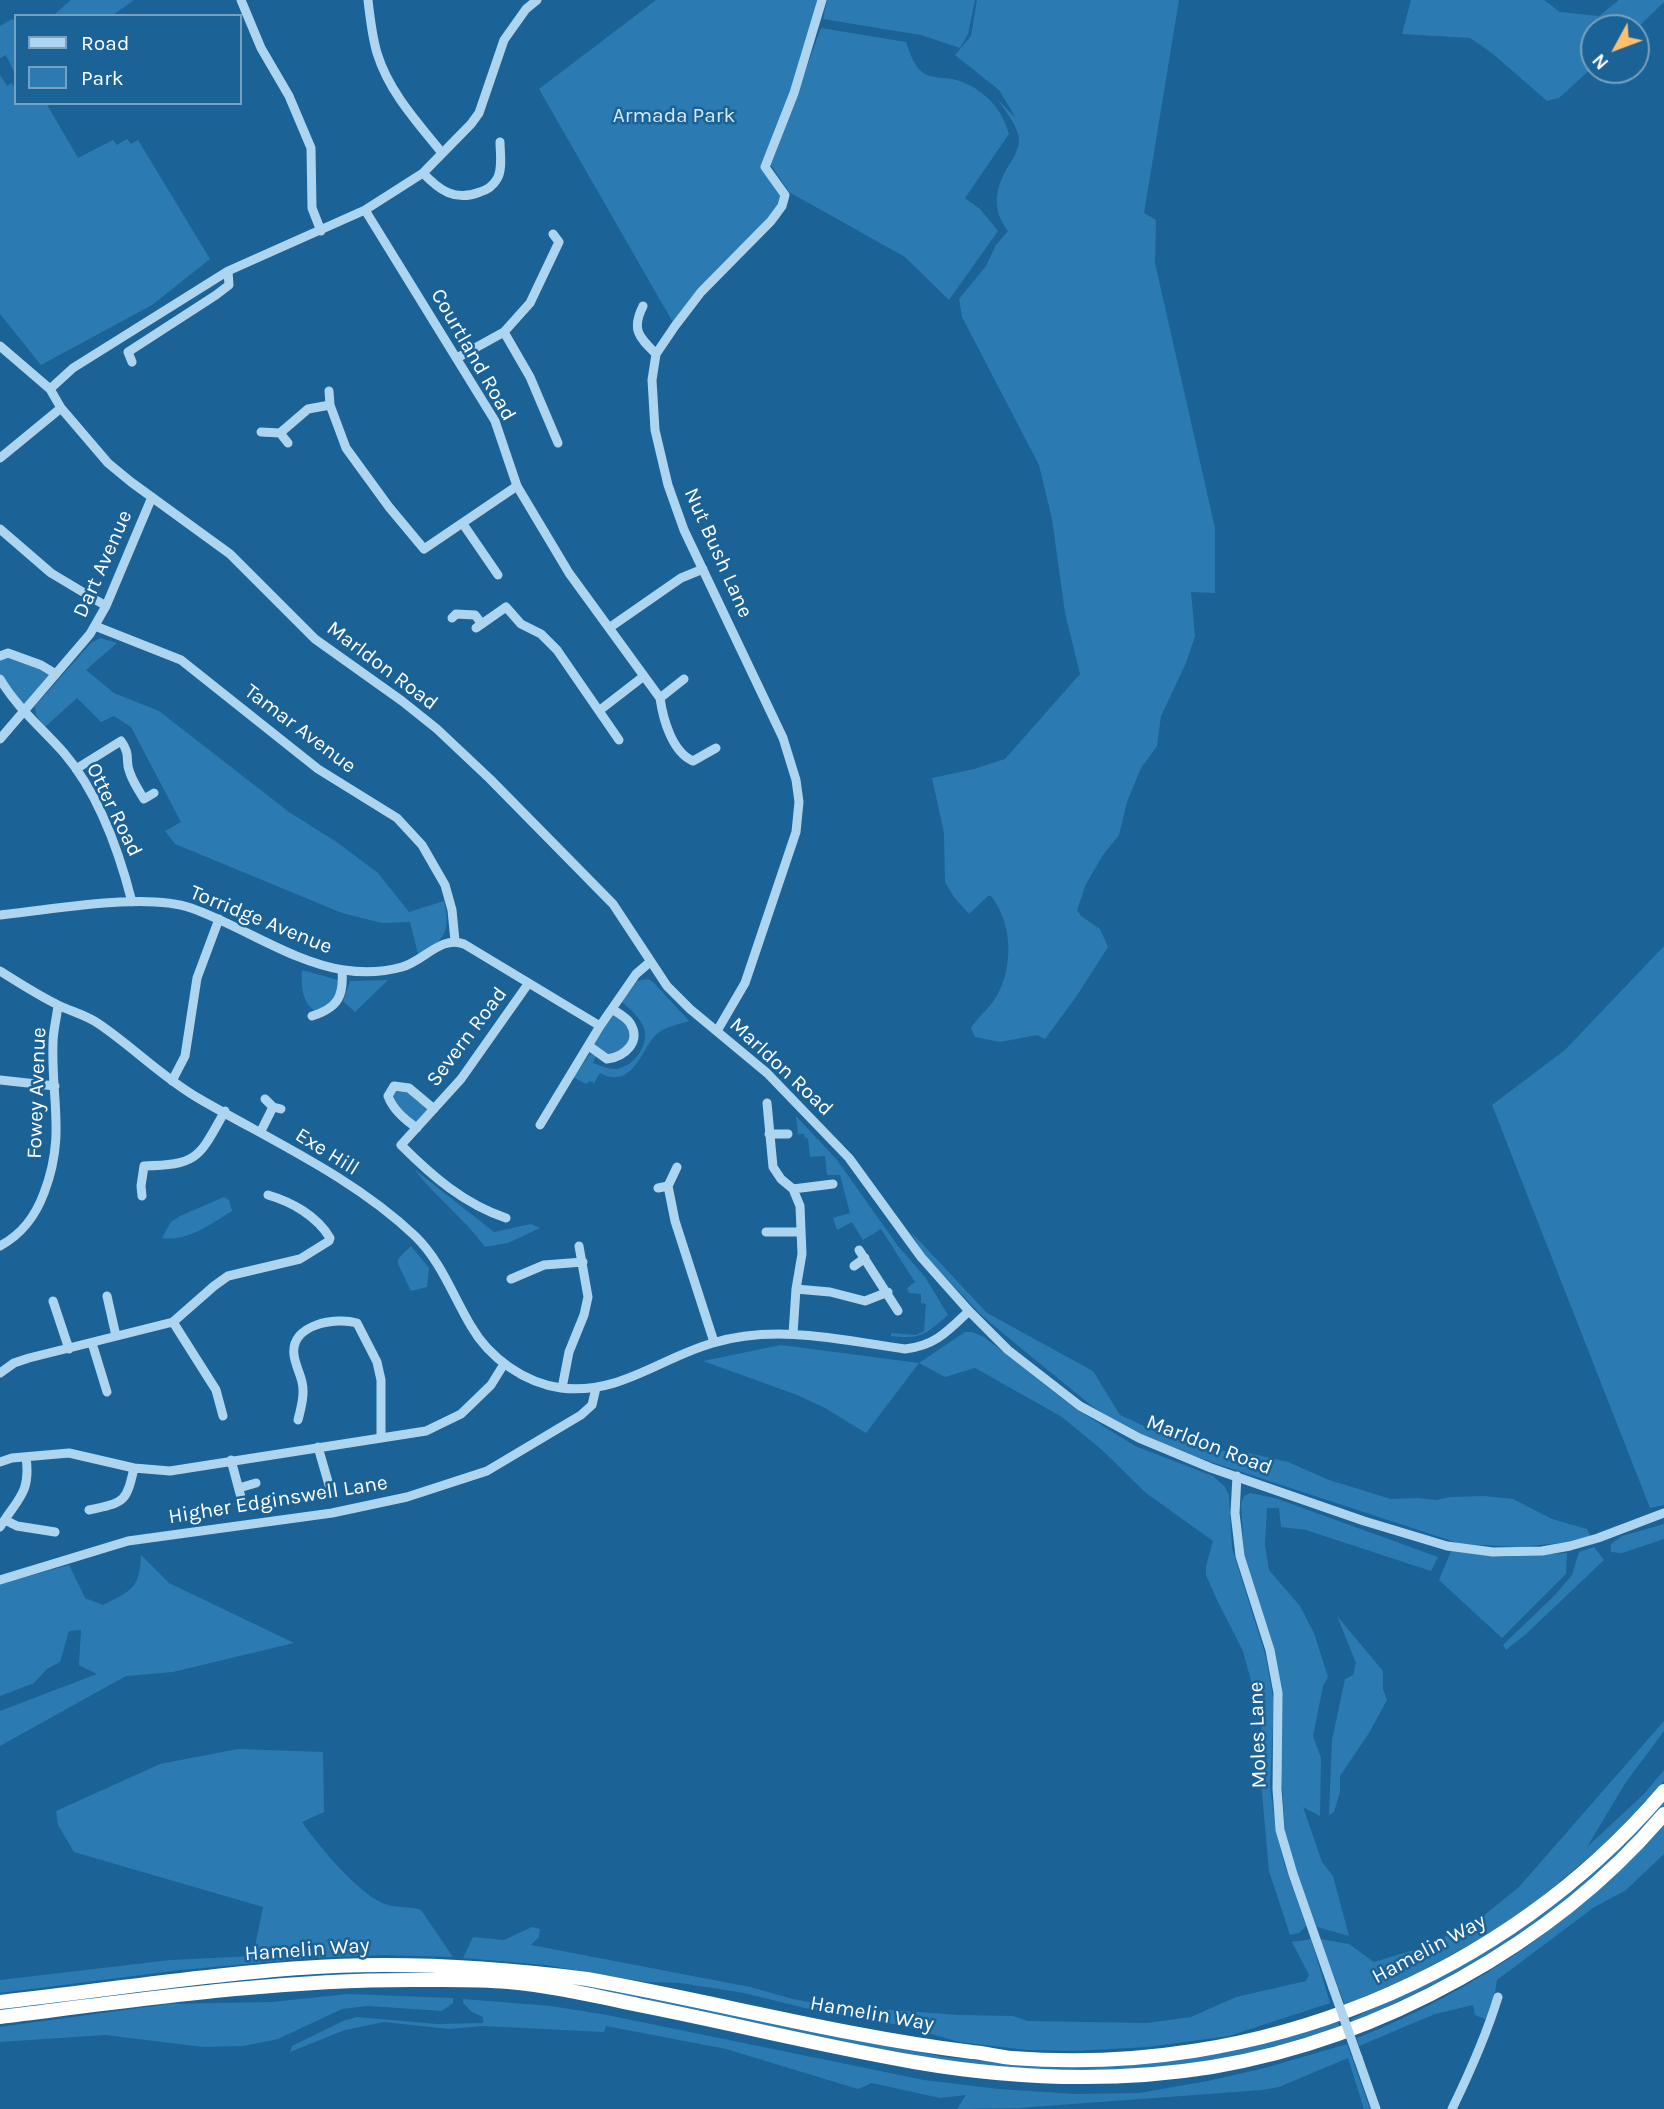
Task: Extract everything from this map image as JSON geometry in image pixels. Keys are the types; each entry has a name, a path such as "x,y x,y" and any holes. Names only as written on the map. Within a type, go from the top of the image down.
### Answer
{"highway":[{"name":"Hamelin Way","path":"0,2002 302,1968 419,1966 545,1973 587,1979 856,2034 1010,2057 1097,2060 1188,2052 1229,2046 1322,2021 1400,1990 1469,1955 1505,1932 1586,1870 1664,1791"},
{"name":"Hamelin Way","path":"0,2017 155,1996 278,1985 358,1980 509,1982 580,1993 873,2054 991,2073 1062,2078 1149,2074 1212,2067 1297,2046 1364,2024 1456,1981 1533,1932 1586,1892 1664,1814"}],"street":[{"path":"241,0 259,44 289,96 312,148 312,208 321,231"},
{"path":"368,0 377,54 389,80 403,106 442,153"},
{"path":"50,389 73,368 228,271 365,210 423,173 479,113 504,40 526,9 537,0"},
{"path":"643,306 636,320 639,337 656,354 701,292 740,254 782,206 785,195 765,167 794,93 822,0"},
{"path":"423,173 453,196 471,196 491,187 498,178 500,142"},
{"name":"Courtland Road","path":"365,210 495,421 516,486 569,573 660,698 663,718 682,756 688,759"},
{"path":"553,234 559,242 570,243"},
{"path":"457,358 504,332 530,303 559,242"},
{"path":"118,359 229,285 228,271"},
{"path":"504,332 530,377 558,443"},
{"name":"Marldon Road","path":"0,345 50,389 61,408 108,463 230,554 315,639 437,729 613,904 667,986 690,1009 767,1073 849,1158 921,1257 969,1311 1008,1350 1080,1406 1139,1438 1211,1468 1447,1546 1493,1552 1542,1551 1598,1538 1664,1513"},
{"path":"128,352 132,362"},
{"name":"Nut Bush Lane","path":"656,354 652,380 655,430 672,496 684,530 783,738 796,780 799,802 796,832 745,983 717,1031"},
{"path":"329,391 330,405 346,448 424,549 516,486"},
{"path":"261,432 280,433 308,409 330,405"},
{"path":"0,458 61,408"},
{"path":"280,433 288,443"},
{"name":"Dart Avenue","path":"0,739 23,710 74,656 95,626 152,497"},
{"path":"463,524 498,575"},
{"path":"0,528 51,573 106,606"},
{"path":"609,628 681,578 703,569"},
{"path":"452,618 456,614 475,615 479,626 506,607 521,624 541,634 557,650 619,740"},
{"name":"Tamar Avenue","path":"95,626 181,660 318,769 397,818 422,845 445,885 452,910 455,940"},
{"path":"0,656 8,653 41,665 56,674"},
{"path":"600,710 644,676"},
{"name":"Otter Road","path":"0,679 13,700 76,769 116,848 132,902"},
{"path":"660,698 684,679"},
{"path":"76,769 121,741 129,752 128,769 144,799 155,793"},
{"path":"681,769 688,759 693,761 716,748"},
{"name":"Torridge Avenue","path":"0,915 132,902 169,902 189,907 292,953 342,970 381,971 403,967 455,940"},
{"path":"172,1081 185,1056 197,978 219,919"},
{"path":"455,940 600,1026"},
{"path":"540,1125 600,1026 636,974 650,962"},
{"name":"Torridge Avenue","path":"312,1016 329,1009 340,997 343,990 342,970"},
{"name":"Exe Hill","path":"0,971 58,1005 97,1022 172,1081 261,1131 364,1196 416,1237 443,1272 476,1335 504,1364 543,1384 562,1388 596,1388"},
{"name":"Severn Road","path":"500,1219 456,1194 401,1145 461,1079 528,984"},
{"name":"Fowey Avenue","path":"0,1247 32,1221 55,1157 57,1116 53,1042 58,1005"},
{"path":"589,1046 607,1059 623,1054 632,1043 632,1027 612,1009"},
{"path":"0,1080 55,1086"},
{"name":"Severn Road","path":"417,1128 391,1104 388,1096 394,1086 409,1088 434,1109"},
{"path":"261,1131 277,1108 265,1099"},
{"path":"767,1102 773,1167 781,1179 793,1189 800,1206 802,1254 793,1334"},
{"path":"142,1196 144,1166 182,1164 196,1157 203,1151 225,1111"},
{"path":"769,1134 788,1134"},
{"path":"677,1167 663,1187 714,1342"},
{"path":"793,1189 833,1184"},
{"path":"0,1373 21,1360 173,1322 228,1276 300,1259 329,1241 326,1231 290,1201 268,1195"},
{"path":"766,1233 801,1232"},
{"path":"562,1388 574,1334 584,1315 588,1297 579,1246"},
{"path":"854,1266 862,1254 898,1311"},
{"path":"511,1279 544,1265 583,1262"},
{"path":"796,1289 830,1292 865,1301 888,1292"},
{"path":"107,1296 116,1336"},
{"path":"53,1301 69,1349"},
{"path":"596,1388 626,1381 672,1358 714,1342 749,1336 793,1334 905,1349 921,1348 941,1336 969,1311"},
{"path":"298,1420 303,1387 293,1353 296,1343 306,1330 320,1322 349,1321 358,1323 377,1363 380,1380 380,1437"},
{"path":"173,1322 216,1390 223,1416"},
{"path":"92,1343 107,1392"},
{"path":"0,1462 69,1453 134,1468 170,1471 426,1431 461,1414 491,1385 504,1364"},
{"name":"Higher Edginswell Lane","path":"0,1580 128,1541 332,1513 407,1497 487,1471 581,1415 592,1405 596,1388"},
{"path":"318,1447 329,1485"},
{"path":"26,1457 29,1476 25,1492 2,1523 55,1532"},
{"path":"231,1460 242,1501"},
{"path":"89,1510 116,1504 126,1497 134,1468"},
{"name":"Moles Lane","path":"1237,1476 1235,1513 1240,1556 1270,1650 1278,1693 1277,1789 1280,1830 1289,1863 1376,2109"},
{"path":"239,1488 256,1483"},
{"path":"1452,2109 1476,2059 1498,1997"}],"green space":[{"path":"71,0 134,0 115,14 55,14"},
{"name":"Armada Park","path":"656,0 822,0 765,167 785,195 782,206 675,326 539,89"},
{"path":"827,0 975,0 968,34 960,48 921,35 823,19"},
{"path":"977,0 1179,0 1144,213 1156,220 1155,263 1215,528 1215,593 1191,592 1195,636 1186,663 1161,716 1157,746 1141,768 1127,802 1119,835 1086,884 1077,910 1100,929 1108,947 1045,1039 1037,1035 1000,1042 975,1037 971,1028 995,999 1005,974 1008,946 1004,920 991,896 969,914 945,882 944,833 932,778 1005,759 1080,674 1065,613 1052,519 1039,465 962,317 959,299 986,266 996,245 1008,231 999,215 997,198 1019,139 1014,124 998,100 1016,118 999,90 955,55 971,36"},
{"path":"1411,0 1544,0 1560,12 1580,14 1580,79 1559,98 1547,101 1492,53 1470,38 1402,34"},
{"path":"1619,0 1664,2 1650,16 1602,14"},
{"path":"14,20 14,72 6,55 0,58 0,26"},
{"path":"821,28 906,42 921,71 972,86 995,106 1006,124 1009,134 965,198 980,209 998,231 949,300 905,257 789,192 771,165"},
{"path":"0,75 7,86 12,83 14,87 14,105 47,105 78,158 113,140 117,145 127,139 131,144 138,140 210,259 152,305 41,365 0,314"},
{"path":"100,638 117,643 86,670 114,693 159,711 289,812 338,843 378,873 409,912 444,901 447,920 440,940 418,954 410,922 382,923 342,913 175,844 165,831 181,822 131,727 114,716 101,722 77,698 45,727 36,715 35,706 91,643"},
{"path":"8,653 56,674 23,710 0,679 0,656"},
{"path":"1664,946 1664,1505 1650,1508 1492,1105 1565,1050"},
{"path":"302,970 338,980 333,999 316,1011 305,999"},
{"path":"648,979 689,1021 658,1033 636,1065 621,1076 612,1077 600,1073 594,1083 590,1081 586,1084 573,1077 590,1054 596,1056 593,1063 613,1069 626,1066 636,1058 645,1040 644,1028 638,1017 622,1002 637,981"},
{"path":"388,980 355,1012 343,1001 350,981"},
{"path":"612,1009 627,1020 633,1043 607,1059 589,1046"},
{"path":"402,1085 434,1109 417,1128 398,1113 390,1091"},
{"path":"796,1116 837,1160 898,1246 925,1277 948,1315 928,1331 916,1336 909,1337 891,1336 891,1333 916,1335 924,1331 926,1304 921,1303 921,1294 909,1293 907,1288 915,1282 881,1229 863,1240 852,1222 837,1230 833,1218 850,1213 840,1175 827,1175 825,1156 810,1157 808,1138 805,1138 804,1134 798,1134"},
{"path":"414,1169 494,1232 531,1224 540,1228 508,1243 485,1247"},
{"path":"224,1197 229,1200 232,1211 190,1235 162,1238 171,1222 180,1216"},
{"path":"911,1232 987,1313 1093,1371 1120,1415 1166,1436 1209,1450 1248,1453 1288,1462 1329,1480 1391,1499 1436,1500 1484,1496 1513,1499 1552,1519 1587,1529 1591,1537 1571,1542 1519,1547 1461,1544 1181,1452 1123,1426 1092,1406 980,1314 922,1252"},
{"path":"411,1246 429,1268 427,1287 411,1291 398,1259"},
{"path":"965,1332 972,1332 984,1337 1076,1409 1135,1446 1213,1476 1225,1487 1229,1495 1232,1548 1266,1657 1274,1703 1270,1786 1276,1831 1284,1863 1306,1926 1299,1933 1290,1935 1269,1871 1259,1760 1262,1722 1243,1651 1206,1575 1213,1541 1146,1493 1102,1450 1062,1417 975,1368 945,1377 919,1363"},
{"path":"781,1345 919,1363 866,1433 825,1408 797,1395 703,1361"},
{"path":"1250,1493 1275,1498 1438,1557 1431,1571 1306,1530 1281,1527 1279,1508 1267,1508 1265,1545 1269,1570 1300,1606 1314,1633 1328,1677 1323,1686 1313,1736 1321,1758 1320,1816 1303,1807 1322,1862 1333,1876 1349,1936 1317,1927 1294,1867 1285,1833 1281,1768 1282,1720 1244,1554 1241,1504 1244,1496"},
{"path":"1664,1524 1664,1539 1622,1553 1611,1552 1611,1544 1622,1536"},
{"path":"1594,1547 1604,1560 1506,1650 1503,1645 1572,1575 1579,1552"},
{"path":"1451,1551 1502,1557 1567,1553 1566,1574 1502,1638 1439,1580"},
{"path":"141,1555 169,1583 294,1643 173,1672 126,1676 0,1746 0,1711 97,1674 79,1665 81,1630 69,1631 60,1662 47,1669 34,1683 0,1696 0,1584 69,1565 85,1598 103,1605 127,1592 136,1582"},
{"path":"1337,1616 1383,1671 1383,1689 1387,1700 1340,1776 1340,1792 1334,1812 1329,1815 1332,1740 1345,1679 1353,1675 1356,1663"},
{"path":"1664,1721 1664,1731 1626,1782 1587,1847 1644,1794 1664,1770 1664,1781 1617,1834 1491,1939 1465,1947 1417,1974 1345,2005 1320,1939 1349,1944 1374,1962 1424,1947 1477,1921 1519,1887"},
{"path":"238,1749 323,1752 324,1812 302,1822 329,1857 365,1892 388,1905 421,1910 453,1957 383,1955 311,1958 181,1970 0,1993 0,1980 171,1960 253,1956 263,1907 74,1852 58,1825 56,1811 160,1764"},
{"path":"1664,1799 1664,1807 1616,1858 1577,1894 1539,1923 1461,1970 1352,2023 1351,2019 1488,1949 1580,1885 1616,1852"},
{"path":"1664,1825 1664,1854 1626,1890 1593,1908 1497,1980 1490,2021 1475,2015 1473,2005 1435,2014 1359,2046 1357,2038 1443,1998 1523,1949 1597,1891"},
{"path":"532,1927 540,1929 539,1937 531,1945 750,1987 825,2005 959,2015 1013,2016 1028,2021 1147,2023 1191,2017 1236,1997 1306,1981 1309,1975 1292,1942 1311,1939 1330,2003 1229,2036 1148,2047 1073,2051 1027,2050 959,2042 904,2026 805,2008 744,1993 680,1983 646,1982 545,1965 463,1958 473,1937 504,1940"},
{"path":"427,1973 548,1980 641,1994 944,2057 1043,2067 1114,2065 1188,2058 1283,2039 1338,2022 1340,2028 1232,2058 1158,2067 1076,2072 976,2065 910,2056 675,2006 427,1978 0,2015 0,2009 182,1988 273,1978"},
{"path":"348,1994 453,1998 453,2003 442,2011 368,2006 342,2009 278,2039 244,2046 203,2047 105,2035 0,2042 0,2027 14,2025 169,2004 272,2002"},
{"path":"463,1999 551,2006 607,2015 924,2080 1076,2094 1139,2093 1208,2081 1347,2044 1370,2109 1364,2109 1348,2058 1279,2087 1262,2090 1019,2108 957,2109 966,2095 940,2098 872,2083 858,2089 726,2049 606,2026 604,2032 483,2026 449,2029 384,2022 345,2030 290,2052 292,2046 357,2017 437,2024 483,2023 483,2017 472,2012 463,2003"}]}
